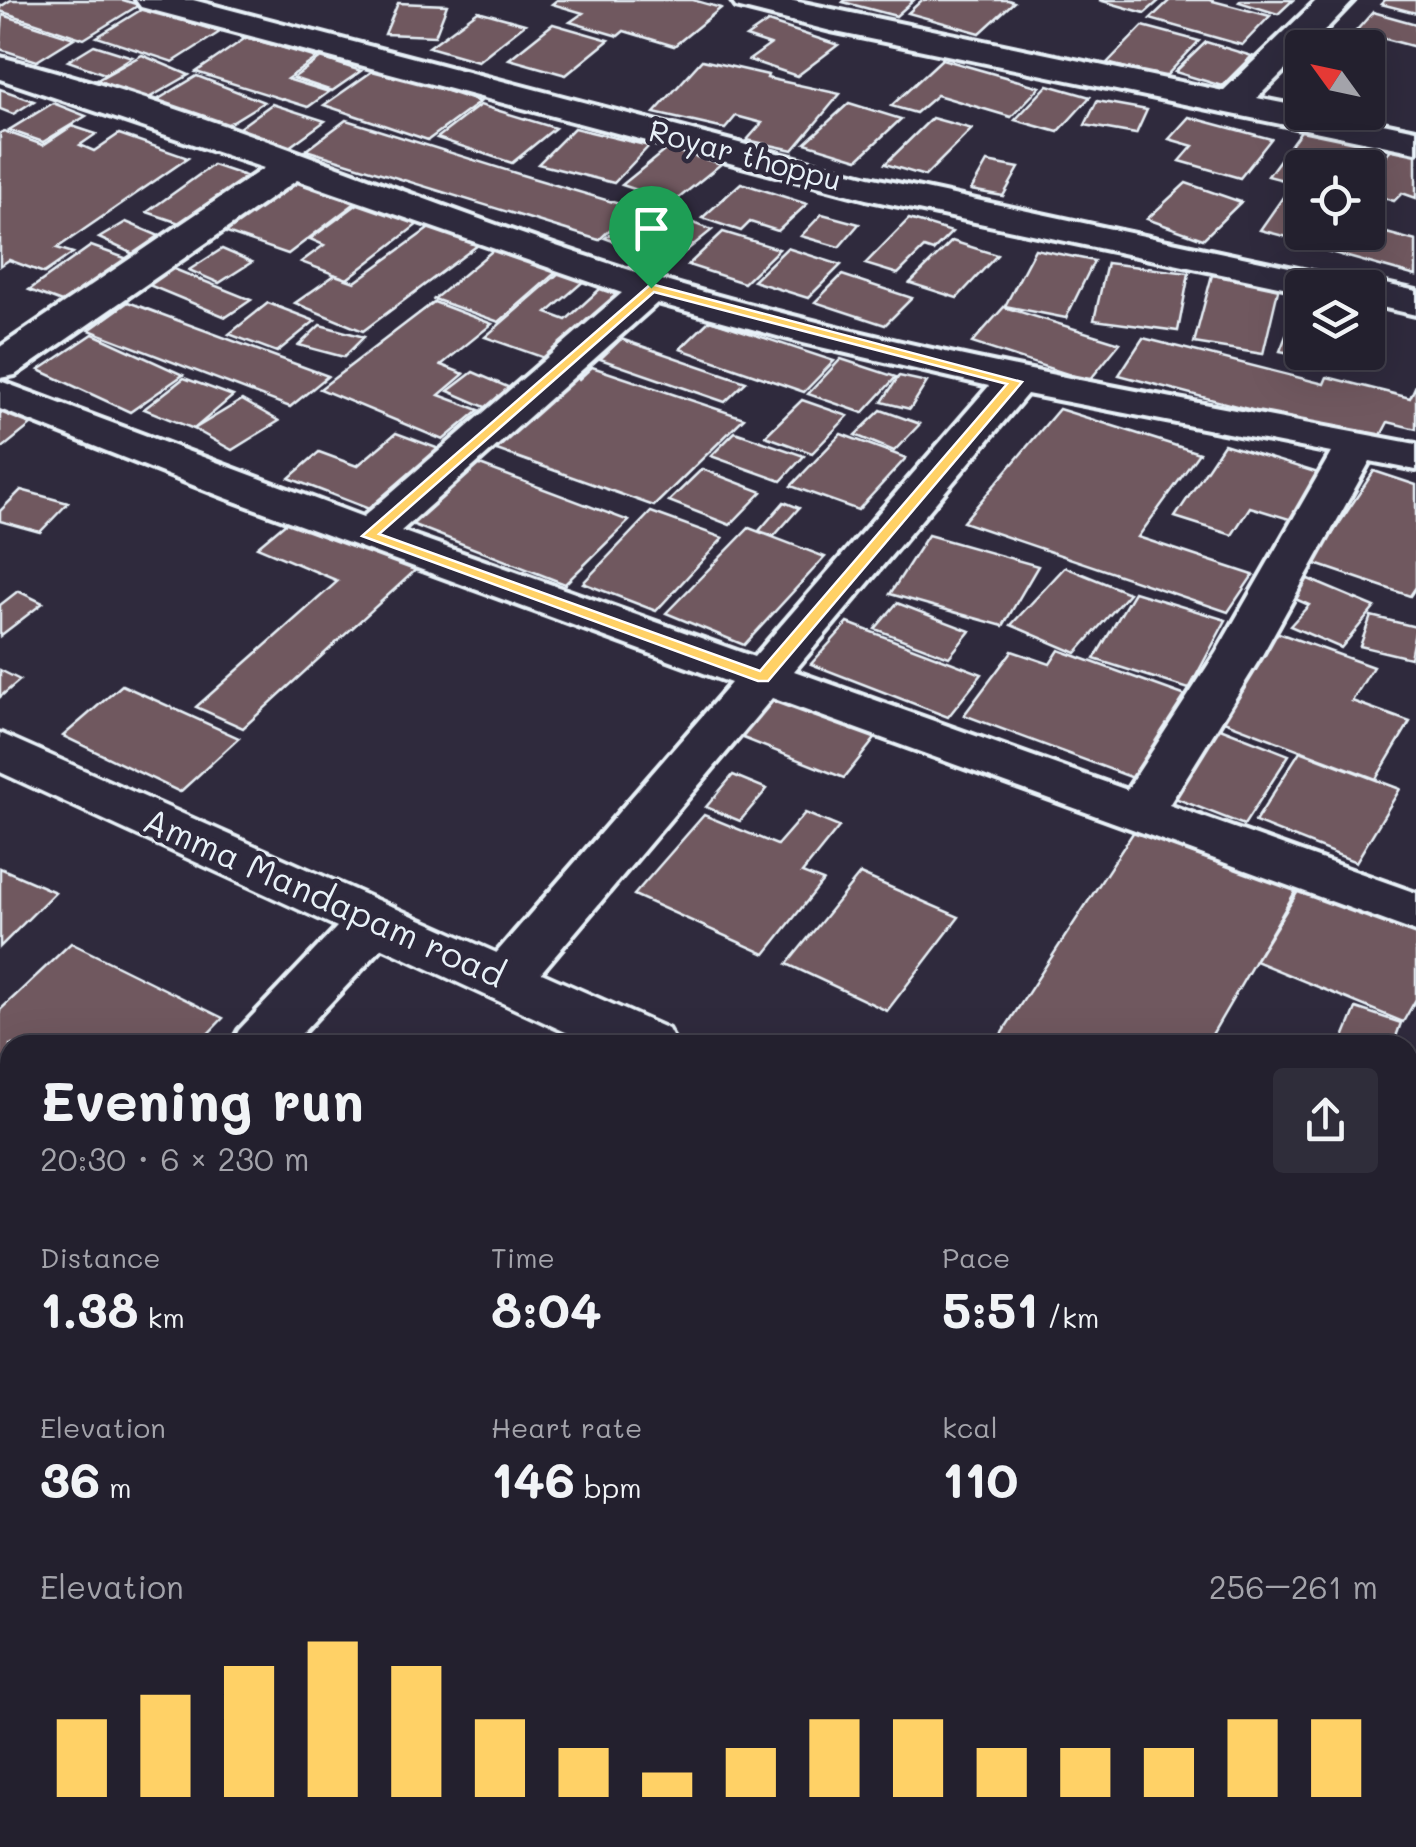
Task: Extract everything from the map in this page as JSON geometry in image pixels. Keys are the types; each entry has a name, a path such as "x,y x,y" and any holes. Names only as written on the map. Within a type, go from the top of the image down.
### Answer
{"main road":[{"name":"Amma Mandapam road","path":"0,751 626,1035"}],"street":[{"name":"Royar thoppu","path":"153,0 866,188 1285,276"},
{"path":"748,0 831,22 1416,142"},
{"path":"1232,102 1337,0"},
{"path":"0,68 651,288 1015,382 1416,456"},
{"path":"0,366 292,166"},
{"path":"369,536 651,288"},
{"path":"1385,296 1416,302"},
{"path":"504,980 1015,382"},
{"path":"0,394 369,536 1416,912"},
{"path":"1138,812 1238,655 1357,445"},
{"path":"267,1035 375,921"}],"building":[{"path":"11,0 123,0 139,5 84,39 0,11"},
{"path":"557,0 693,0 721,8 674,46 624,31 618,36 570,22 583,13 552,4"},
{"path":"845,0 914,0 896,16"},
{"path":"922,0 1014,2 980,33 908,13"},
{"path":"1099,0 1160,0 1145,13"},
{"path":"1170,0 1209,0 1270,16 1242,45 1150,19"},
{"path":"1241,0 1293,0 1278,14"},
{"path":"1385,0 1416,0 1416,13 1381,4"},
{"path":"398,3 447,5 435,36 385,34"},
{"path":"144,8 220,32 173,62 97,37"},
{"path":"478,11 525,24 478,61 429,47"},
{"path":"1373,12 1416,24 1416,47 1385,39 1385,30 1357,30"},
{"path":"3,15 74,38 37,61 0,49"},
{"path":"768,22 838,45 797,76 749,60 770,45 746,37"},
{"path":"553,24 609,40 566,75 509,59"},
{"path":"1143,26 1199,41 1164,78 1107,63"},
{"path":"247,37 317,58 287,79 329,92 308,107 196,72"},
{"path":"1206,42 1252,56 1222,86 1175,72"},
{"path":"94,45 132,57 105,74 68,61"},
{"path":"142,55 189,75 145,100 97,80"},
{"path":"321,58 361,71 332,91 293,78"},
{"path":"942,59 1040,87 1011,117 937,95 916,113 891,106"},
{"path":"702,60 840,94 793,150 747,140 762,123 736,116 725,129 654,113"},
{"path":"377,68 480,102 428,140 324,105"},
{"path":"197,76 264,102 220,129 152,103"},
{"path":"1048,85 1090,97 1058,132 1015,120"},
{"path":"0,89 34,101 13,114 0,109"},
{"path":"1097,101 1147,110 1136,134 1085,125"},
{"path":"53,103 86,116 43,142 9,130"},
{"path":"849,103 901,119 858,159 805,143"},
{"path":"272,104 325,121 285,150 232,133"},
{"path":"480,105 555,128 512,163 437,138"},
{"path":"1189,117 1271,139 1240,178 1180,161 1193,146 1169,139"},
{"path":"932,118 972,129 925,176 885,164"},
{"path":"346,120 633,208 599,240 306,150"},
{"path":"72,126 96,134 80,145 94,151 119,134 188,158 57,248 73,253 44,273 9,260 0,266 0,133 4,131 43,145"},
{"path":"574,128 649,146 614,183 538,164"},
{"path":"1302,130 1373,145 1370,150 1287,150"},
{"path":"1398,142 1416,147 1416,198 1402,193 1394,201 1385,198 1385,156"},
{"path":"669,147 721,164 674,202 622,185"},
{"path":"1285,153 1285,180 1268,176"},
{"path":"987,162 1019,168 1003,196 971,190"},
{"path":"213,165 260,181 194,228 147,212"},
{"path":"290,179 358,201 288,254 221,231"},
{"path":"741,183 807,204 778,231 750,222 741,231 702,218"},
{"path":"1186,183 1241,202 1203,239 1147,219"},
{"path":"1285,194 1285,236 1260,230"},
{"path":"359,203 418,224 347,279 301,262 324,245 310,239"},
{"path":"646,206 712,230 671,263 605,238"},
{"path":"822,214 859,224 839,247 801,236"},
{"path":"909,219 952,232 933,251 924,248 898,274 865,264"},
{"path":"126,222 171,241 144,259 99,238"},
{"path":"435,224 482,242 363,331 295,303 335,275 355,282"},
{"path":"723,232 779,249 744,283 688,265"},
{"path":"1385,233 1416,241 1416,276 1323,250 1385,250"},
{"path":"952,241 997,255 957,298 910,283"},
{"path":"91,246 139,263 78,308 29,290"},
{"path":"497,247 561,268 499,322 434,299"},
{"path":"787,248 841,265 808,298 753,281"},
{"path":"222,249 252,262 219,283 189,270"},
{"path":"1035,249 1094,261 1066,318 1005,306"},
{"path":"1107,263 1189,273 1178,331 1094,320"},
{"path":"169,267 251,300 226,317 144,283"},
{"path":"560,272 585,280 547,313 566,320 600,289 626,298 556,362 485,337"},
{"path":"842,275 912,298 885,325 815,302"},
{"path":"1212,275 1279,286 1263,354 1194,343"},
{"path":"128,302 328,376 290,407 89,330"},
{"path":"434,302 492,324 441,365 464,374 439,395 479,410 443,440 320,389"},
{"path":"268,303 315,321 277,352 229,334"},
{"path":"1004,307 1120,343 1089,381 972,343"},
{"path":"710,320 834,361 804,392 680,349"},
{"path":"320,325 364,337 344,357 299,345"},
{"path":"93,334 183,375 130,412 39,370"},
{"path":"1143,338 1324,384 1327,377 1410,398 1416,385 1416,429 1388,422 1377,443 1119,375"},
{"path":"621,339 746,382 725,402 600,359"},
{"path":"841,359 896,377 863,413 808,394"},
{"path":"592,367 744,418 654,506 491,448 568,375 579,379"},
{"path":"473,372 517,391 492,410 448,391"},
{"path":"899,376 927,382 910,409 882,402"},
{"path":"184,378 233,396 194,429 144,409"},
{"path":"242,400 279,421 232,450 194,429"},
{"path":"802,400 848,416 812,453 765,436"},
{"path":"0,402 41,417 0,450"},
{"path":"1059,409 1199,453 1138,537 1253,575 1228,612 963,522"},
{"path":"881,410 920,424 894,451 855,435"},
{"path":"735,432 804,456 781,481 711,456"},
{"path":"396,433 450,453 382,514 289,478 319,452 357,466"},
{"path":"841,434 906,458 858,510 791,486"},
{"path":"1224,444 1328,476 1299,522 1250,507 1232,535 1175,517"},
{"path":"472,462 629,521 565,584 406,522"},
{"path":"702,469 762,492 730,525 669,501"},
{"path":"1374,471 1416,485 1416,587 1410,596 1313,563"},
{"path":"21,490 68,503 40,532 0,521 0,511"},
{"path":"784,502 799,508 774,536 759,531"},
{"path":"651,512 723,538 656,611 583,583"},
{"path":"294,516 419,567 243,728 196,707 338,581 257,547"},
{"path":"749,528 825,557 744,645 666,613"},
{"path":"928,535 1038,566 1003,626 890,594"},
{"path":"1065,567 1129,593 1076,653 1011,625"},
{"path":"1301,576 1375,607 1341,648 1290,626 1309,605 1284,594"},
{"path":"18,591 43,603 0,636 0,605"},
{"path":"1134,592 1226,620 1189,689 1094,659"},
{"path":"897,603 970,631 949,657 875,629"},
{"path":"1371,616 1416,627 1410,658 1360,646"},
{"path":"848,623 982,674 948,717 811,664"},
{"path":"1273,631 1373,667 1352,701 1410,722 1376,779 1213,717"},
{"path":"1059,650 1197,700 1144,782 964,715 1012,651 1050,664"},
{"path":"0,670 20,680 0,697"},
{"path":"122,685 239,738 180,792 63,736"},
{"path":"771,688 881,731 844,778 733,734"},
{"path":"1210,724 1289,755 1244,825 1162,793"},
{"path":"1300,751 1400,789 1356,862 1255,822"},
{"path":"733,775 767,789 740,821 706,807"},
{"path":"805,813 839,827 802,873 823,881 765,954 634,895 704,815 777,845"},
{"path":"1142,819 1302,880 1212,1035 1001,1035"},
{"path":"0,868 55,892 0,947"},
{"path":"860,874 959,917 887,1011 787,964"},
{"path":"1303,883 1416,929 1416,999 1403,1022 1255,961"},
{"path":"71,943 223,1018 207,1035 0,1035 0,1010"},
{"path":"1356,1008 1401,1023 1397,1035 1345,1035"}],"route":[{"path":"651,288 1015,382 763,678 369,536 651,288"}]}
